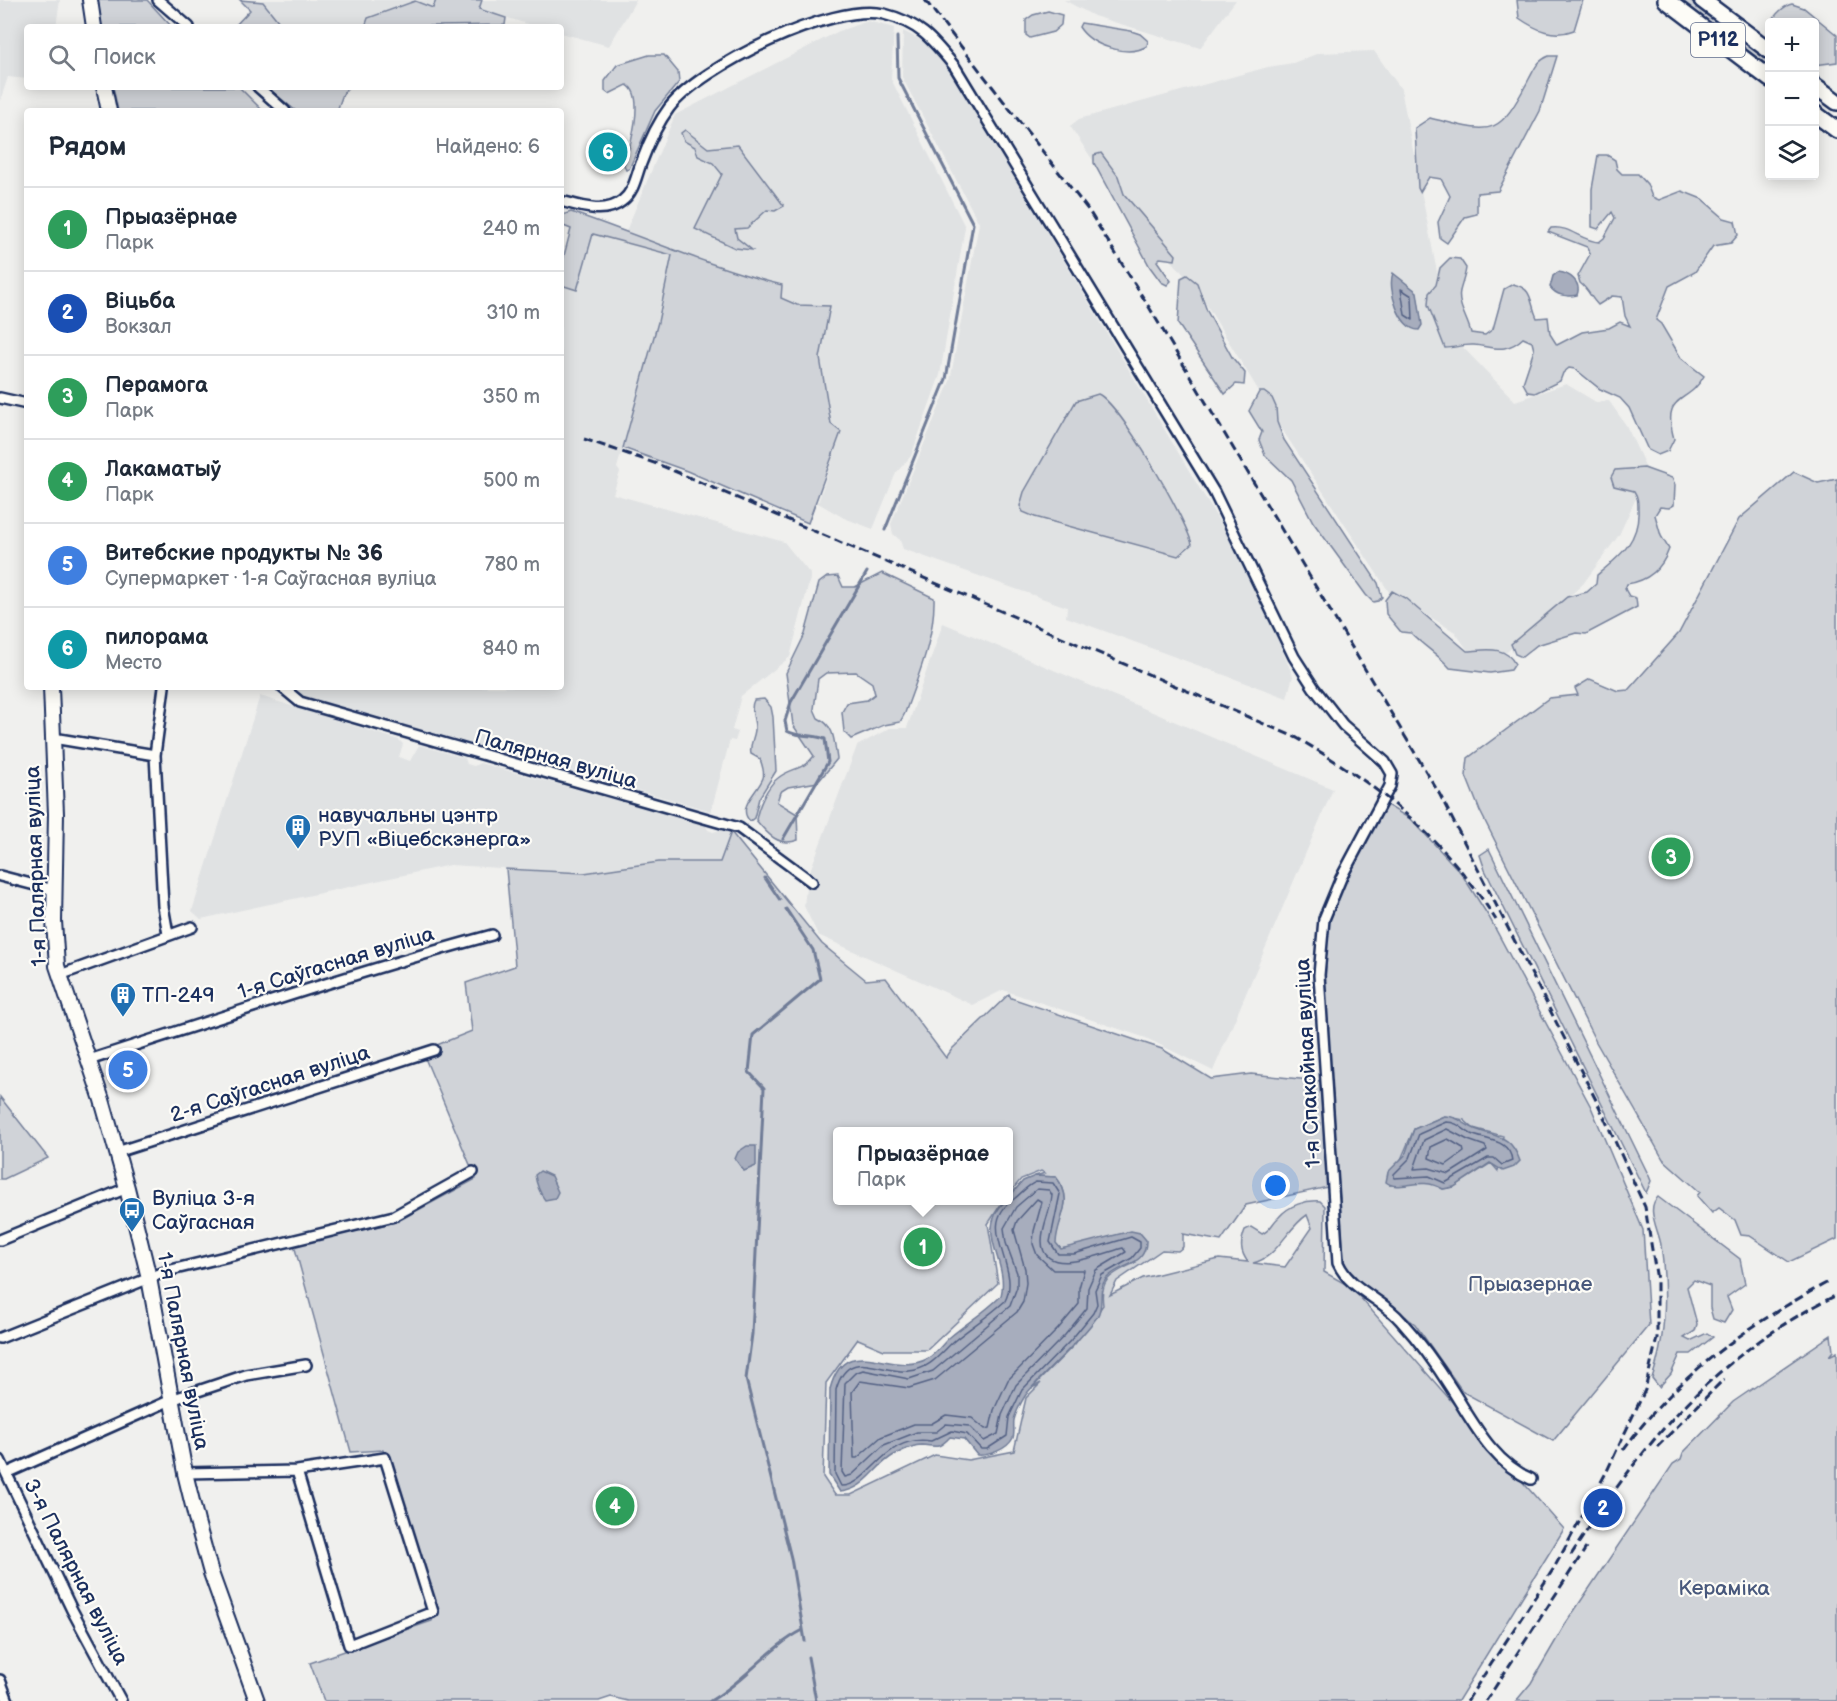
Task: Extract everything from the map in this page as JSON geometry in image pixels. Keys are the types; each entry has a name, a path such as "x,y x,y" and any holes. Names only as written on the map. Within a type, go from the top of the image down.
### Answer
{"main road":[{"name":"Р112","path":"1702,0 1765,47"},
{"name":"Р112","path":"1669,2 1765,75"},
{"path":"1819,88 1837,102"},
{"path":"1819,116 1837,130"}],"street":[{"path":"90,0 94,24"},
{"path":"158,0 186,24"},
{"name":"1-я Спакойная вуліца","path":"564,202 597,209 620,203 632,191 655,130 669,109 696,81 738,56 816,23 863,11 884,14 925,31 955,68 1214,492 1294,657 1314,688 1343,725 1385,762 1392,774 1341,878 1324,919 1319,975 1338,1263 1345,1278 1400,1319 1495,1455 1520,1474 1532,1479"},
{"path":"105,90 109,108"},
{"path":"261,90 282,108"},
{"path":"0,398 24,404"},
{"name":"1-я Палярная вуліца","path":"51,690 56,814 54,890 56,953 60,975 127,1188 148,1278 185,1473 211,1573 257,1701"},
{"path":"164,690 155,755 163,906 168,934"},
{"name":"Палярная вуліца","path":"286,690 300,702 739,828 812,882"},
{"path":"52,738 155,755"},
{"path":"0,876 54,890"},
{"path":"60,975 192,927"},
{"name":"1-я Саўгасная вуліца","path":"88,1059 305,991 357,972 404,962 492,935"},
{"name":"2-я Саўгасная вуліца","path":"117,1152 434,1050"},
{"path":"0,1338 167,1271 379,1221 413,1208 473,1172"},
{"path":"0,1240 127,1188"},
{"path":"7,1473 171,1400 246,1375 306,1365"},
{"path":"185,1473 297,1471 385,1458 433,1612 349,1645 297,1471"},
{"name":"3-я Палярная вуліца","path":"0,1460 72,1610 121,1701"},
{"path":"0,1680 8,1701"}],"shaded area":[{"path":"0,0 60,0 56,24 24,24 24,79 8,77 0,101"},
{"path":"252,0 436,0 433,8 369,18 366,24 281,24 263,2 254,3"},
{"path":"482,0 636,0 609,46 564,34 564,24 527,24 479,9"},
{"path":"1064,0 1236,0 1200,48 1094,16"},
{"path":"868,21 894,28 891,79 965,227 940,375 911,456 896,473 873,529 844,518 818,503 841,432 831,424 820,358 830,307 797,305 781,298 782,285 730,272 626,231 675,115 839,31"},
{"path":"903,31 933,46 942,56 1250,573 1293,676 1287,698 1066,617 1067,607 903,549 900,540 893,534 891,524 950,381 979,223 902,77","holes":["1076,401 1068,525 1035,517 1024,492"]},
{"path":"1374,51 1401,89 1449,333 1515,401 1566,384 1596,402 1609,401 1626,425 1648,472 1619,535 1583,584 1507,652 1471,655 1455,632 1389,592 1285,434 1198,291 1118,198 1070,126 1079,119 1268,67 1293,63 1319,53"},
{"path":"593,234 672,255 658,322 617,468 620,472 613,494 784,542 811,575 790,657 741,696 732,730 738,732 735,741 730,740 711,811 566,770 565,764 556,762 551,766 300,695 298,690 564,690 564,286 577,289"},
{"path":"943,623 1333,789 1213,1071 1146,1038 1003,990 973,1005 818,935 804,906 807,879 857,746 890,728 907,728"},
{"path":"260,696 399,740 403,744 399,757 410,761 419,745 465,758 467,764 474,766 480,763 705,824 708,830 713,832 720,830 731,832 720,862 659,862 584,873 450,865 201,919 192,911"}],"green space":[{"path":"98,0 147,0 169,24 102,24"},
{"path":"240,0 263,2 281,24 237,24 250,10"},
{"path":"436,0 482,0 479,9 506,18 505,24 366,24 368,18 415,1 433,8"},
{"path":"1517,0 1583,0 1574,30 1552,33 1545,32 1519,18"},
{"path":"1680,0 1690,0 1765,56 1765,63"},
{"path":"1792,4 1804,8 1816,18 1774,18 1786,6"},
{"path":"1048,11 1062,15 1061,25 1053,32 1030,38 1026,35 1026,20 1033,15"},
{"path":"1819,20 1837,35 1837,62 1819,64"},
{"path":"1081,23 1140,34 1148,41 1147,46 1130,51 1101,45 1085,34 1079,27"},
{"path":"649,55 664,55 678,72 679,82 655,111 629,169 626,170 624,165 635,122 635,99 633,91 627,85 609,94 605,91 605,81 617,65"},
{"path":"1549,56 1557,56 1540,111 1498,191 1477,193 1477,214 1465,217 1447,243 1440,238 1438,222 1450,196 1441,179 1429,177 1420,192 1415,128 1430,118 1467,127 1491,127 1509,113 1537,65"},
{"path":"114,90 242,90 260,108 117,108"},
{"path":"271,90 346,90 338,108 292,108"},
{"path":"685,130 708,148 738,145 784,206 775,211 767,210 747,228 735,229 737,238 752,250 735,248 695,229 722,174 713,163 698,156 695,147 684,141 681,133"},
{"path":"1101,153 1118,176 1124,194 1176,255 1175,260 1160,258 1157,261 1171,281 1167,285 1161,282 1150,267 1094,163 1094,155"},
{"path":"1598,155 1607,155 1615,160 1617,169 1622,174 1638,174 1647,184 1652,197 1659,200 1682,191 1702,199 1724,218 1735,221 1738,235 1731,243 1713,246 1695,272 1669,286 1656,320 1661,324 1681,358 1704,376 1691,392 1674,406 1671,424 1674,439 1668,451 1658,455 1648,450 1629,408 1620,398 1600,389 1575,369 1569,368 1563,373 1560,381 1535,393 1528,392 1523,383 1534,350 1532,342 1523,338 1505,348 1471,345 1445,348 1428,305 1429,293 1436,285 1440,268 1450,258 1460,259 1466,268 1459,296 1471,333 1485,335 1493,329 1504,289 1513,284 1528,292 1537,318 1548,317 1550,334 1557,345 1582,332 1609,328 1620,322 1630,326 1625,316 1622,297 1612,296 1598,305 1580,283 1578,276 1590,254 1587,247 1548,232 1551,228 1557,228 1593,241 1599,242 1604,238 1615,218 1612,212 1598,229 1592,227 1592,189"},
{"path":"571,212 702,260 782,285 781,298 797,305 830,306 820,358 831,424 841,432 808,523 687,471 623,448 658,322 672,255 593,234 577,290 564,286 564,256 571,229 564,226 564,214"},
{"path":"1187,275 1197,283 1207,311 1232,357 1245,373 1244,385 1236,384 1225,394 1178,324 1181,278"},
{"path":"1259,392 1264,392 1272,398 1284,440 1378,583 1382,597 1378,601 1373,602 1366,595 1313,522 1291,480 1265,455 1259,440 1262,432 1249,411"},
{"path":"1098,394 1108,402 1136,439 1165,487 1187,530 1192,544 1178,556 1035,517 1023,512 1020,506 1024,492 1076,401"},
{"path":"1644,468 1672,478 1675,485 1674,505 1669,508 1660,507 1655,515 1661,536 1669,549 1666,556 1653,573 1627,584 1625,589 1629,596 1636,598 1637,607 1586,634 1576,633 1537,645 1522,657 1515,654 1511,644 1567,597 1587,592 1596,584 1597,575 1627,547 1636,530 1638,520 1637,497 1634,491 1614,486 1611,477 1615,470"},
{"path":"1794,472 1818,483 1837,479 1837,1239 1789,1262 1750,1236 1741,1235 1735,1220 1719,1208 1712,1213 1697,1196 1700,1192 1663,1159 1596,1042 1480,811 1466,776 1468,758 1549,698 1578,695 1575,688 1590,679 1618,691 1628,690 1679,633 1739,519"},
{"path":"882,573 934,598 929,642 905,713 900,722 884,725 851,739 844,732 842,712 847,703 867,700 875,694 872,683 856,672 826,673 818,679 814,709 818,718 824,721 831,730 837,759 818,782 788,787 780,792 777,802 797,814 798,840 780,841 770,835 756,820 770,786 783,775 806,764 814,756 793,725 786,673 805,634 819,583 827,577 838,576 843,587 855,587"},
{"path":"1392,591 1405,598 1467,651 1500,651 1511,658 1515,664 1511,670 1490,673 1450,668 1411,633 1401,632 1386,614 1385,600"},
{"path":"764,699 771,707 773,717 776,771 759,798 754,818 750,821 745,810 764,773 760,759 751,754 755,730 752,708 754,700"},
{"name":"Прыазернае","path":"1385,804 1412,820 1461,873 1489,917 1591,1107 1643,1230 1649,1325 1553,1441 1463,1392 1415,1324 1350,1274 1344,1261 1325,988 1327,929 1341,883","holes":["1444,1116 1464,1120 1473,1128 1503,1136 1498,1171 1491,1163 1454,1187 1443,1189 1428,1181 1390,1185 1414,1129"]},
{"path":"731,832 822,944 866,980 886,978 946,1058 952,1049 1009,994 1011,998 1162,1049 1211,1079 1251,1074 1320,1081 1328,1187 1246,1205 1221,1241 1183,1234 1183,1247 1178,1251 1162,1250 1117,1281 1110,1295 1143,1278 1219,1259 1248,1262 1243,1255 1242,1247 1245,1230 1251,1227 1262,1234 1288,1209 1304,1202 1320,1201 1325,1206 1324,1272 1351,1287 1564,1529 1458,1701 628,1701 611,1697 599,1701 324,1701 310,1663 432,1621 435,1606 383,1450 351,1452 294,1245 396,1222 476,1179 422,1051 472,1031 466,983 515,966 506,869 584,873 659,862 720,862","holes":["833,1127 1013,1127 1013,1189 1021,1179 1041,1171 1045,1173 1035,1176 1056,1177 1062,1186 1065,1202 1055,1243 1061,1249 1095,1242 1136,1262 1110,1277 1103,1288 1103,1305 1075,1344 1032,1388 1041,1383 1026,1398 1014,1451 968,1460 935,1455 851,1495 835,1495 823,1477 826,1383 858,1339 884,1350 927,1350 998,1283 988,1224 1000,1205 833,1205","1307,1215 1312,1228 1285,1267 1253,1263 1269,1255"]},
{"path":"1489,849 1649,1176 1651,1181 1646,1193 1485,870 1480,855"},
{"path":"0,1097 48,1158 4,1179 0,1179"},
{"path":"1658,1197 1740,1259 1745,1284 1727,1297 1732,1310 1724,1323 1713,1319 1710,1308 1710,1286 1694,1280 1687,1287 1697,1324 1695,1331 1684,1338 1690,1341 1707,1333 1713,1337 1691,1354 1680,1354 1671,1374 1659,1387 1652,1378 1661,1345 1664,1312 1661,1245 1653,1213 1654,1202"},
{"name":"Кераміка","path":"1831,1335 1833,1351 1829,1356 1837,1352 1837,1701 1516,1701 1531,1683 1566,1623 1673,1464 1681,1459 1683,1453 1733,1402"}],"water":[{"path":"1558,272 1574,279 1578,286 1577,295 1562,295 1550,287 1553,276"},
{"path":"1393,273 1417,292 1422,325 1419,330 1412,328 1400,316 1393,298"},
{"path":"1444,1116 1453,1117 1475,1129 1502,1138 1512,1146 1520,1161 1514,1167 1503,1171 1490,1163 1454,1187 1443,1189 1426,1184 1397,1186 1386,1182 1388,1172 1405,1155 1414,1129"},
{"path":"747,1146 756,1146 756,1166 744,1171 735,1159 738,1152"},
{"path":"540,1171 551,1176 558,1192 555,1198 545,1200 541,1195 535,1175"},
{"path":"1035,1176 1056,1177 1062,1186 1065,1202 1056,1243 1061,1249 1131,1231 1140,1233 1146,1240 1142,1255 1111,1274 1103,1283 1101,1308 1097,1317 1026,1395 1015,1417 1013,1438 1006,1446 992,1453 977,1455 964,1439 950,1437 937,1446 914,1446 887,1460 857,1487 840,1492 829,1475 830,1389 837,1371 847,1362 858,1358 898,1363 913,1363 927,1359 950,1337 1001,1296 1001,1271 994,1247 992,1225 1002,1205 1013,1205 1013,1192 1023,1181"}],"waterway":[{"path":"885,530 946,379 973,224 898,78 897,37"},
{"path":"783,839 828,762 825,739 791,733 787,731 785,721 791,702 867,572"},
{"path":"765,878 780,900"},
{"path":"786,909 813,950 820,979 753,1035 749,1072 764,1088 752,1334 746,1379 791,1558 805,1641"},
{"path":"710,1701 734,1684 778,1646 803,1630"},
{"path":"808,1657 816,1701"}],"railway":[{"path":"925,0 1089,211 1149,307 1440,795 1598,1104 1645,1207 1657,1280 1657,1338 1645,1390 1607,1471 1554,1568 1467,1701"},
{"path":"584,439 660,465 1297,738 1356,775 1408,816 1455,863 1496,920"},
{"path":"1623,1450 1668,1397 1716,1354 1770,1316 1830,1281"},
{"path":"1571,1555 1625,1476 1685,1406 1718,1374 1754,1345 1793,1319 1837,1295"},
{"path":"1657,1447 1724,1379"},
{"path":"1486,1701 1586,1548"}],"place":[{"name":"пилорама","path":"608,152"},
{"name":"навучальны цэнтр РУП «Віцебскэнерга»","path":"298,850"},
{"name":"Перамога","path":"1671,857"},
{"name":"ТП-249","path":"123,1018"},
{"name":"Витебские продукты № 36","path":"128,1070"},
{"name":"Вуліца 3-я Саўгасная","path":"132,1233"},
{"name":"Прыазёрнае","path":"923,1247"},
{"name":"Лакаматыў","path":"615,1506"},
{"name":"Віцьба","path":"1603,1508"}]}
